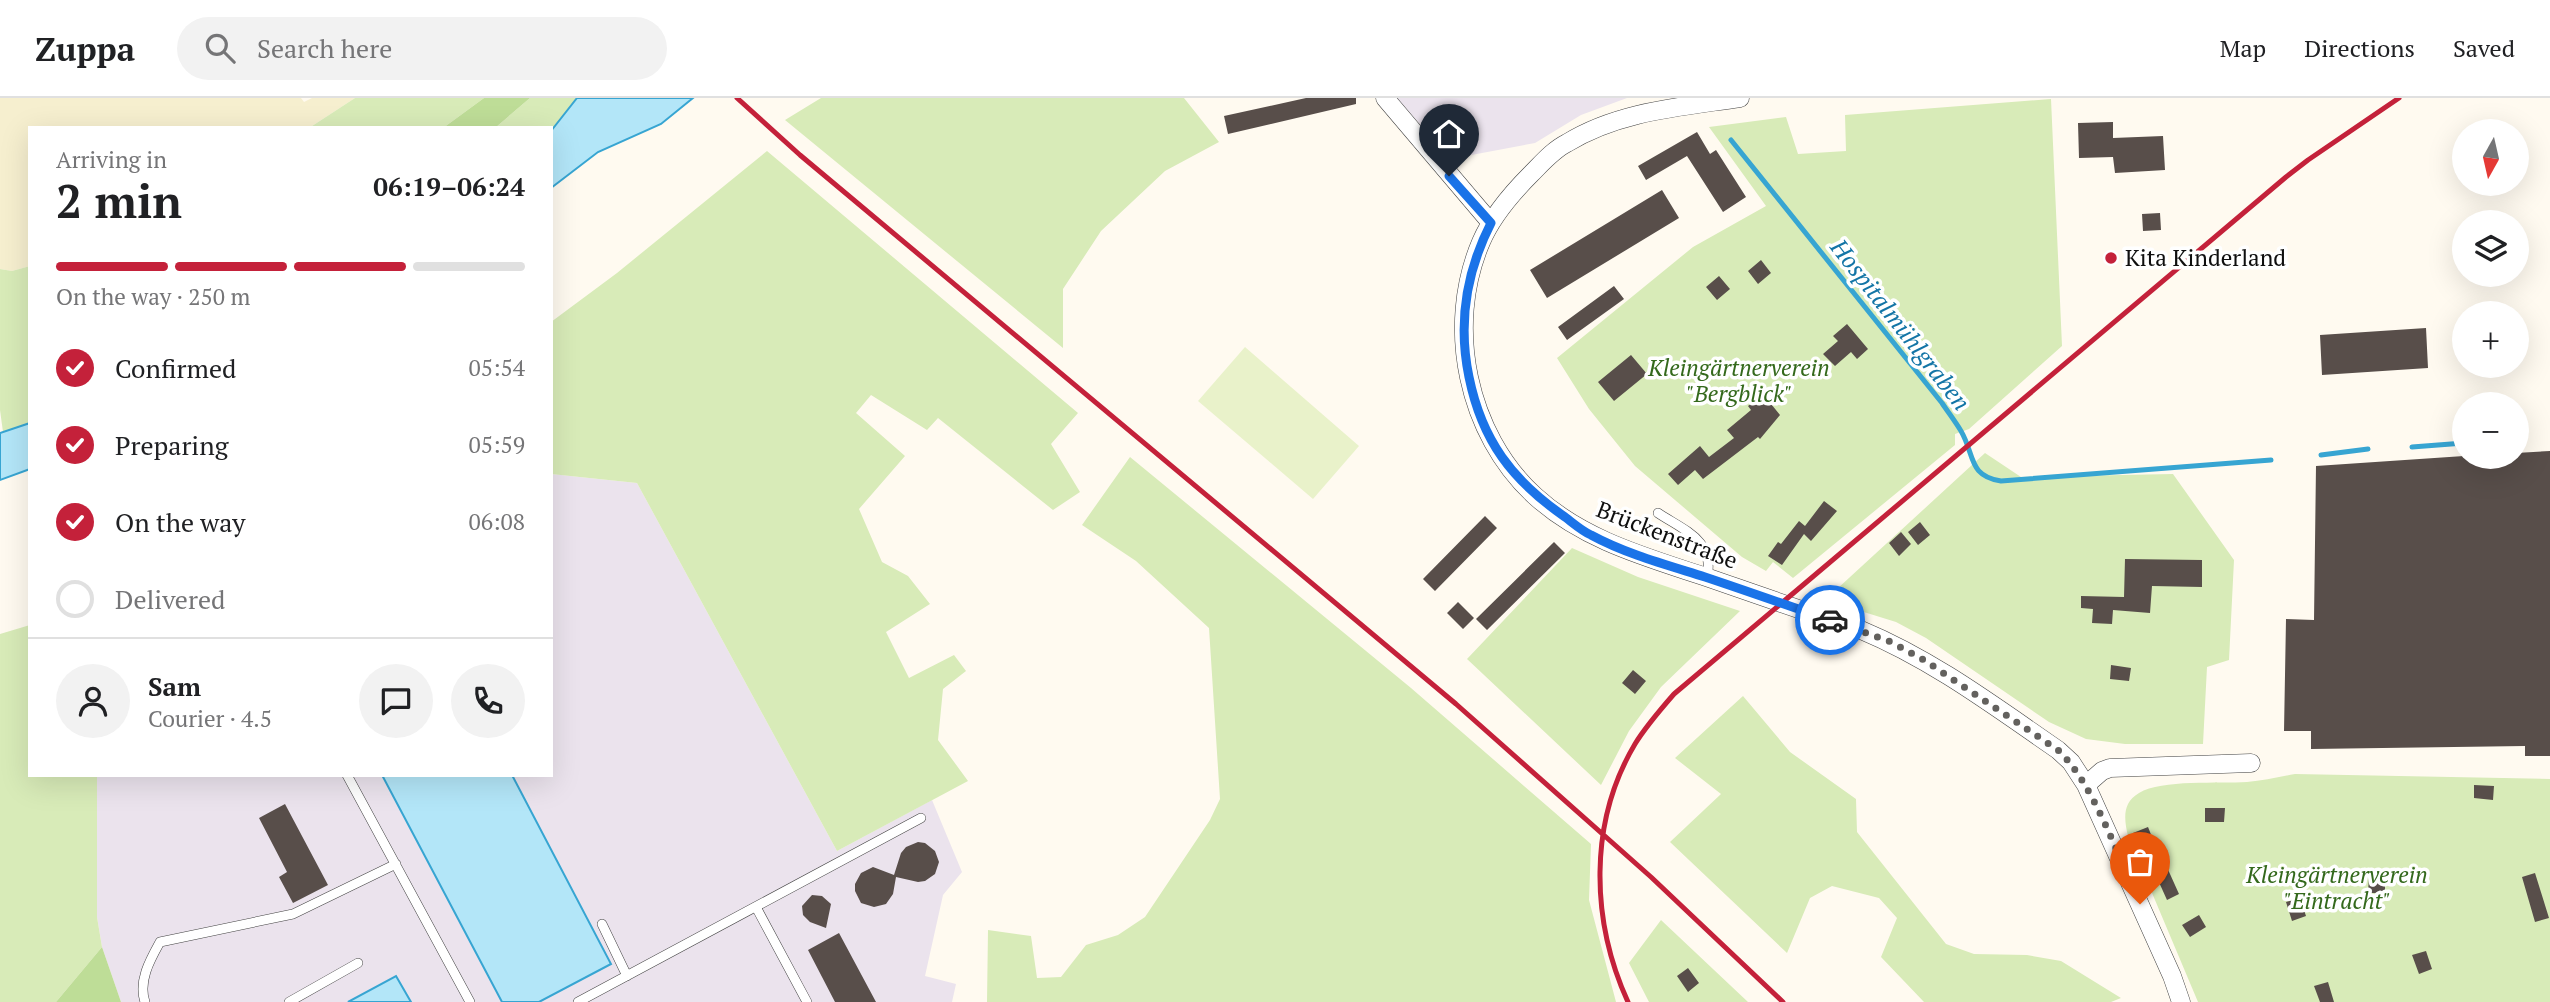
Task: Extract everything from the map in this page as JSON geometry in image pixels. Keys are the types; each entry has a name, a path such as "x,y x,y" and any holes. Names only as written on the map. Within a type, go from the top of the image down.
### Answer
{"street":[{"path":"1385,98 1491,223"},
{"name":"Brückenstraße","path":"1740,98 1691,102 1625,117 1595,128 1565,144 1522,182 1491,223 1473,264 1465,313 1467,365 1479,414 1490,439 1502,459 1536,497 1591,536 1652,560 1861,630 1924,660 2058,750 2071,762 2086,785 2172,976 2181,1002"},
{"path":"2086,785 2102,771 2110,768 2250,763"}],"lane":[{"path":"1658,513 1702,542 1710,557 1707,578"},
{"path":"349,777 470,1002"},
{"path":"578,1002 921,818"},
{"path":"145,1002 146,968 160,942 293,914 396,864"},
{"path":"756,907 807,1002"},
{"path":"602,925 627,976"},
{"path":"289,1002 358,963"}],"shaded area":[{"path":"0,98 301,98 304,102 312,98 355,98 312,126 28,126 28,267 12,271 0,269"},
{"path":"1397,98 1627,98 1581,115 1535,143 1450,159"},
{"path":"553,474 637,483 837,851 932,800 962,872 943,895 925,976 956,984 952,1002 121,1002 102,947 97,917 97,777 553,777"}],"green space":[{"path":"355,98 484,98 446,126 312,126"},
{"path":"484,98 530,98 497,126 446,126"},
{"path":"530,98 577,98 553,128 553,126 497,126"},
{"path":"821,98 1184,98 1219,142 1165,171 1101,231 1063,289 1063,348 785,120"},
{"name":"Kleingärtnerverein \"Bergblick\"","path":"2051,99 2062,346 1969,429 1955,434 1955,445 1793,578 1773,562 1766,571 1742,557 1635,466 1589,409 1557,358 1693,247 1766,206 1709,127 1786,117 1798,154 1846,151 1845,115"},
{"path":"767,151 1078,413 1051,444 1080,492 1053,510 938,418 927,430 871,395 856,413 905,456 859,509 882,562 908,576 930,604 886,632 909,678 954,655 966,671 943,689 938,740 968,781 837,851 637,483 553,474 553,321 617,273"},
{"path":"28,267 28,424 3,432 0,410 0,269 12,271"},
{"path":"1245,347 1359,446 1313,499 1198,401"},
{"path":"1985,453 2021,477 2173,474 2234,560 2229,660 2207,667 2203,744 2125,744 2086,739 2049,722 1926,638 1896,622 1825,600"},
{"path":"1130,457 1411,688 1591,844 1589,900 1616,1002 987,1002 988,930 1031,936 1037,978 1061,977 1086,945 1118,935 1145,917 1210,820 1220,799 1209,628 1136,561 1082,525"},
{"path":"1572,548 1638,577 1740,611 1661,687 1629,731 1601,785 1467,659"},
{"path":"28,626 28,777 97,777 97,917 102,947 56,1002 0,1002 0,634"},
{"path":"1743,696 1790,752 1856,799 1857,832 1946,944 1974,954 2027,955 2061,961 2121,998 2111,1002 1924,1002 1881,957 1897,918 1879,898 1832,886 1810,898 1787,953 1670,842 1721,794 1675,758"},
{"name":"Kleingärtnerverein \"Eintracht\"","path":"2295,774 2550,779 2550,1002 2198,1002 2128,836 2125,818 2127,807 2139,793 2162,786 2253,781"},
{"path":"1661,920 1748,1002 1649,1002 1629,963"},
{"path":"102,947 121,1002 56,1002"}],"water":[{"path":"577,98 693,98 661,124 598,152 553,186 553,128"},
{"path":"28,424 28,470 0,480 0,433"},
{"path":"383,777 513,777 611,964 539,1002 502,1002"},
{"path":"396,976 411,1002 348,1002"}],"building":[{"path":"1306,98 1356,98 1356,104 1228,134 1224,116"},
{"path":"2113,122 2113,138 2163,136 2165,170 2115,173 2113,157 2079,158 2078,123"},
{"path":"1697,132 1710,154 1716,150 1746,197 1723,212 1687,156 1646,180 1638,166"},
{"path":"1662,190 1679,218 1547,298 1530,270"},
{"path":"2160,213 2161,230 2143,231 2142,214"},
{"path":"1761,260 1771,273 1758,284 1748,271"},
{"path":"1719,276 1730,289 1717,300 1706,287"},
{"path":"1614,286 1624,299 1567,340 1558,327"},
{"path":"1847,324 1868,349 1857,359 1851,352 1835,366 1823,354 1838,341 1833,336"},
{"path":"2426,328 2428,368 2322,375 2320,335"},
{"path":"1631,355 1647,374 1614,401 1598,382"},
{"path":"1763,394 1780,415 1760,439 1758,437 1703,479 1695,470 1678,485 1668,474 1700,446 1709,457 1734,438 1727,430 1751,410 1748,406"},
{"path":"2550,451 2550,756 2525,756 2525,746 2311,749 2311,731 2284,731 2286,619 2314,620 2316,466 2452,457 2452,469 2529,469 2529,452"},
{"path":"1824,501 1837,511 1811,541 1804,534 1782,565 1768,556 1799,521 1805,526"},
{"path":"1485,516 1497,528 1435,591 1423,579"},
{"path":"1920,522 1930,535 1918,545 1908,532"},
{"path":"1901,532 1911,544 1899,556 1889,543"},
{"path":"1554,542 1565,553 1487,630 1476,619"},
{"path":"2125,559 2202,560 2202,587 2152,586 2150,613 2113,610 2112,624 2092,623 2093,609 2081,608 2081,596 2124,597"},
{"path":"1458,602 1474,618 1463,629 1447,613"},
{"path":"2111,665 2131,668 2129,681 2110,679"},
{"path":"1633,670 1646,681 1635,694 1622,683"},
{"path":"2474,785 2494,786 2493,800 2474,798"},
{"path":"285,804 328,885 293,903 279,877 287,872 259,818"},
{"path":"2205,808 2225,808 2224,822 2205,822"},
{"path":"2148,827 2154,842 2139,848 2133,833"},
{"path":"918,842 925,843 935,851 939,862 935,874 918,882 896,877 893,894 886,904 874,907 861,903 855,891 855,884 861,873 873,867 894,875 901,853 906,847"},
{"path":"2161,854 2179,894 2167,900 2149,860"},
{"path":"2535,873 2549,918 2535,922 2522,877"},
{"path":"2369,876 2385,877 2385,893 2368,893"},
{"path":"812,895 822,896 831,904 826,928 810,922 803,915 802,906"},
{"path":"2300,898 2306,916 2292,921 2286,902"},
{"path":"2199,915 2206,927 2190,937 2182,925"},
{"path":"839,933 876,1002 835,1002 808,950"},
{"path":"2426,951 2432,969 2419,974 2412,955"},
{"path":"1688,968 1699,983 1688,992 1677,976"},
{"path":"2328,982 2334,1002 2320,1002 2314,986"}],"waterway":[{"name":"Hospitalmühlgraben","path":"1731,140 1942,403 1961,431 1974,463 1983,474 2001,481 2271,460"},
{"name":"Hospitalmühlgraben","path":"2412,447 2452,444"},
{"name":"Hospitalmühlgraben","path":"2321,455 2368,449"}],"railway":[{"path":"737,98 800,155 1456,704 1651,877 1783,1002"},
{"path":"1628,1002 1607,939 1600,872 1602,839 1620,774 1648,724 1674,694 2286,177 2399,98"}],"way so far":[{"path":"1830,620 1891,642 1924,660 2058,750 2071,762 2086,785 2140,904"}],"place":[{"name":"Kita Kinderland","path":"2111,258"}],"route":[{"path":"1449,176 1491,223 1473,264 1467,289 1467,365 1479,414 1490,439 1519,479 1536,497 1591,536 1652,560 1830,620"}]}
